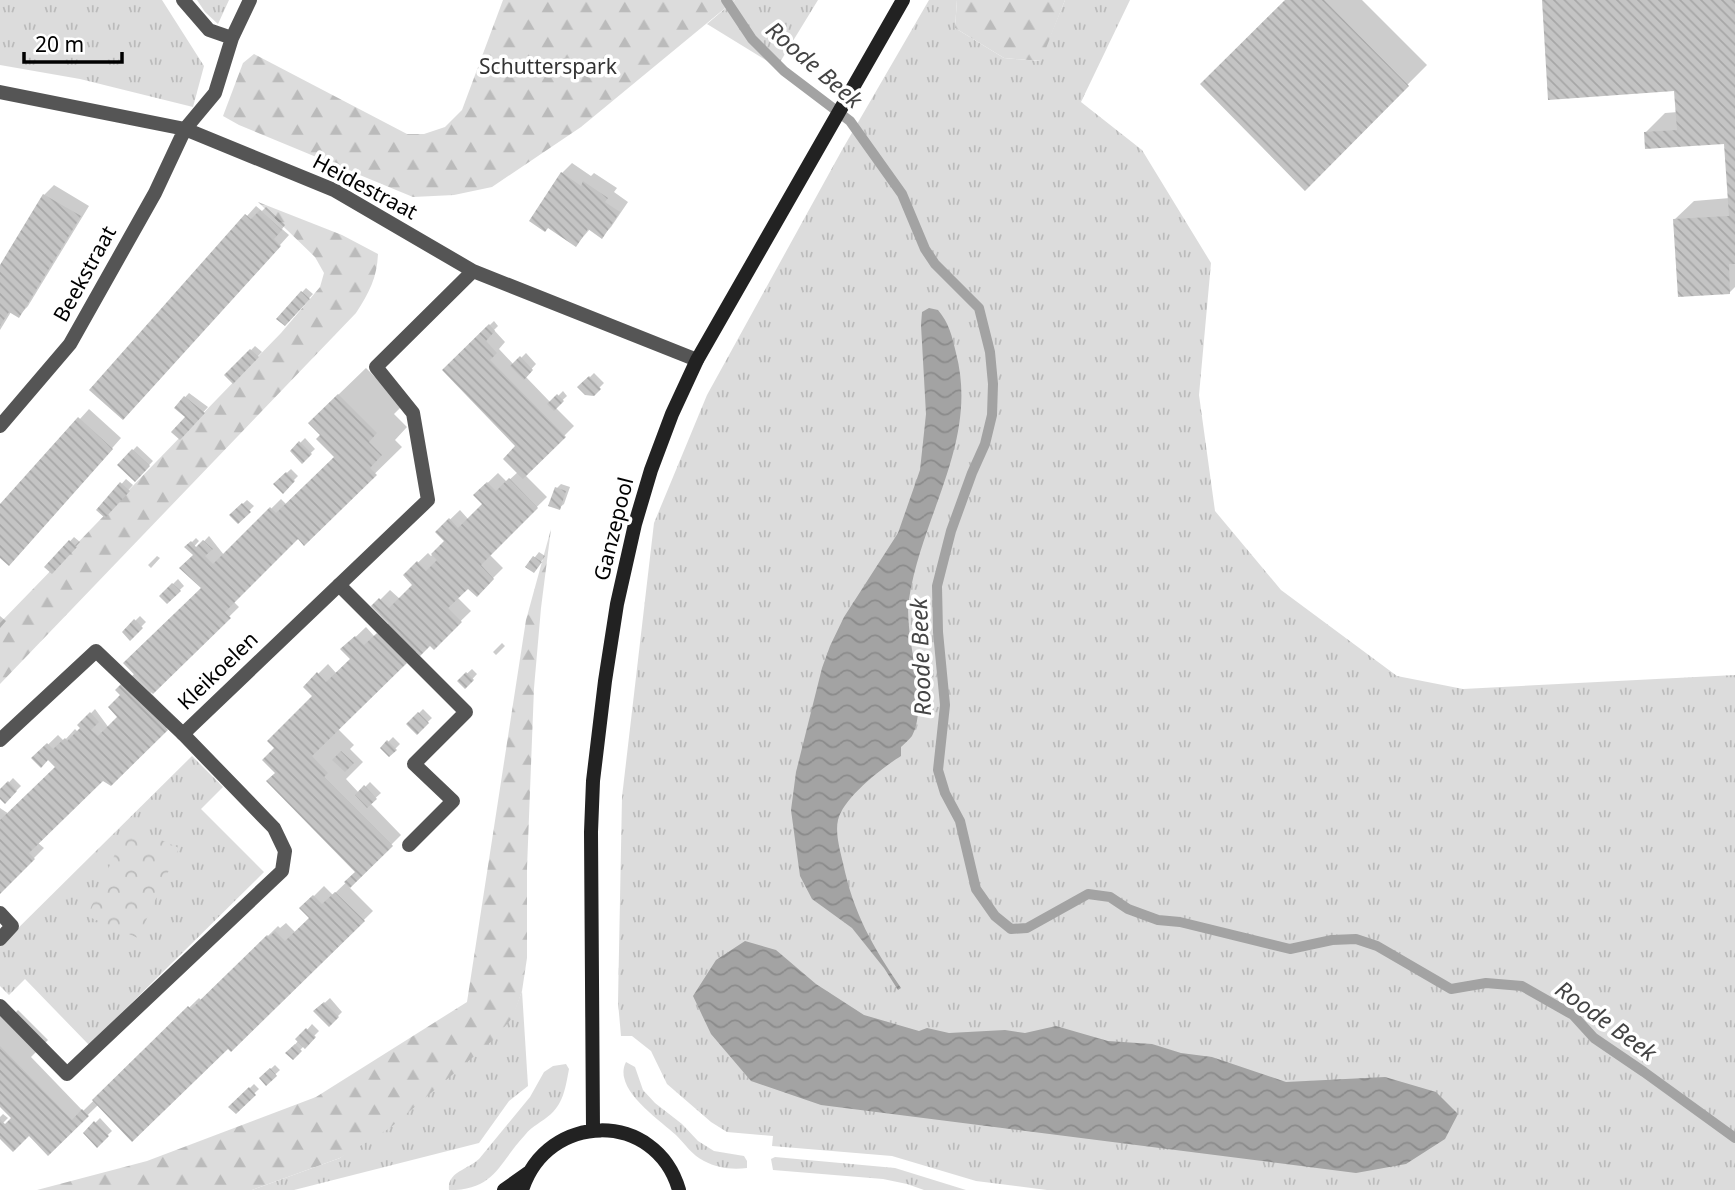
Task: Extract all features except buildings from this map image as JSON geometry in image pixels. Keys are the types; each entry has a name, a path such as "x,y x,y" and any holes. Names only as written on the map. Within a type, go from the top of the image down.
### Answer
{"main road":[{"name":"Ganzepool","path":"593,1130 593,781 617,604 635,524 660,448 697,360 903,0"},
{"path":"522,1190 529,1172 540,1156 556,1143 593,1130 620,1132 644,1142 664,1159 679,1190"},
{"path":"504,1190 529,1172"}],"street":[{"path":"183,0 208,30 232,38"},
{"name":"Beekstraat","path":"0,426 71,344 155,194 185,129 215,93 232,38 250,0"},
{"name":"Heidestraat","path":"0,92 185,129 334,190 473,271 697,360"},
{"name":"Kleikoelen","path":"0,1006 67,1074 282,871 285,850 274,828 183,734 428,500 413,413 376,367 473,271"},
{"path":"339,585 467,712 414,764 453,801 409,845"},
{"path":"0,740 96,650 183,734"},
{"path":"0,913 12,926 0,939"}],"green space":[{"path":"0,0 162,0 204,66 193,107 80,79 0,65"},
{"path":"197,0 229,0 218,24"},
{"name":"Schutterspark","path":"503,0 735,0 581,127 492,187 454,195 413,197 223,116 243,63 254,54 407,134 424,134 445,127 462,110"},
{"path":"735,0 818,0 777,67 707,24"},
{"path":"929,0 957,0 955,28 1004,58 1040,61 1065,0 1130,0 1081,102 1142,150 1211,263 1199,395 1215,511 1281,590 1397,676 1463,689 1735,675 1735,1190 1047,1190 976,1181 892,1156 772,1146 773,1136 727,1132 711,1122 667,1084 651,1051 632,1036 621,1036 618,1002 622,797 654,523 707,395 842,150"},
{"path":"957,0 1065,0 1041,61 1004,58 955,28"},
{"path":"258,202 342,235 378,254 374,278 365,299 356,313 0,684 0,623 281,333 320,287 324,273 315,257"},
{"path":"551,529 534,688 527,868 527,958 522,991 513,1017 493,1040 390,1128 340,1158 252,1190 37,1190 147,1161 316,1097 467,1002 526,620"},
{"path":"192,756 223,787 201,809 264,872 89,1045 25,979 9,995 0,986 0,946"},
{"path":"128,825 179,848 138,938 87,916"},
{"path":"522,991 528,1086 509,1101 479,1143 294,1190 252,1190 340,1158 512,1017"},
{"path":"626,1062 635,1067 643,1090 698,1141 714,1151 744,1156 747,1168 719,1167 696,1156 631,1093 623,1072"},
{"path":"566,1064 569,1069 564,1093 551,1114 528,1132 486,1180 464,1189 449,1190 454,1175 479,1159 530,1097 544,1072 553,1066"},
{"path":"775,1157 895,1168 966,1190 924,1190 883,1179 773,1170 771,1159"}],"water":[{"path":"929,308 938,310 950,330 961,385 955,447 925,537 909,599 909,631 917,688 917,722 912,736 901,747 901,756 874,775 855,793 841,811 837,825 847,882 873,943 901,988 898,990 852,928 812,899 800,876 791,810 796,772 830,646 844,617 898,533 920,470 926,414 921,325 922,312"},
{"path":"745,941 776,950 816,984 864,1015 919,1031 927,1028 949,1033 1005,1030 1025,1033 1056,1026 1108,1041 1152,1044 1181,1053 1212,1057 1286,1082 1385,1077 1436,1092 1458,1114 1445,1139 1406,1164 1356,1173 821,1105 751,1081 711,1034 693,996 716,960"}],"waterway":[{"name":"Roode Beek","path":"726,0 752,39 784,71 850,121 902,194 925,249 935,264 979,308 990,352 992,415 985,444 951,531 937,586 945,705 938,770 945,793 960,821 976,889 995,916 1011,929 1027,928 1088,894 1110,897 1128,909 1158,920 1180,922 1290,949 1332,940 1356,939 1377,946 1451,989 1486,983 1522,986 1573,1015 1594,1038 1735,1138"}]}
